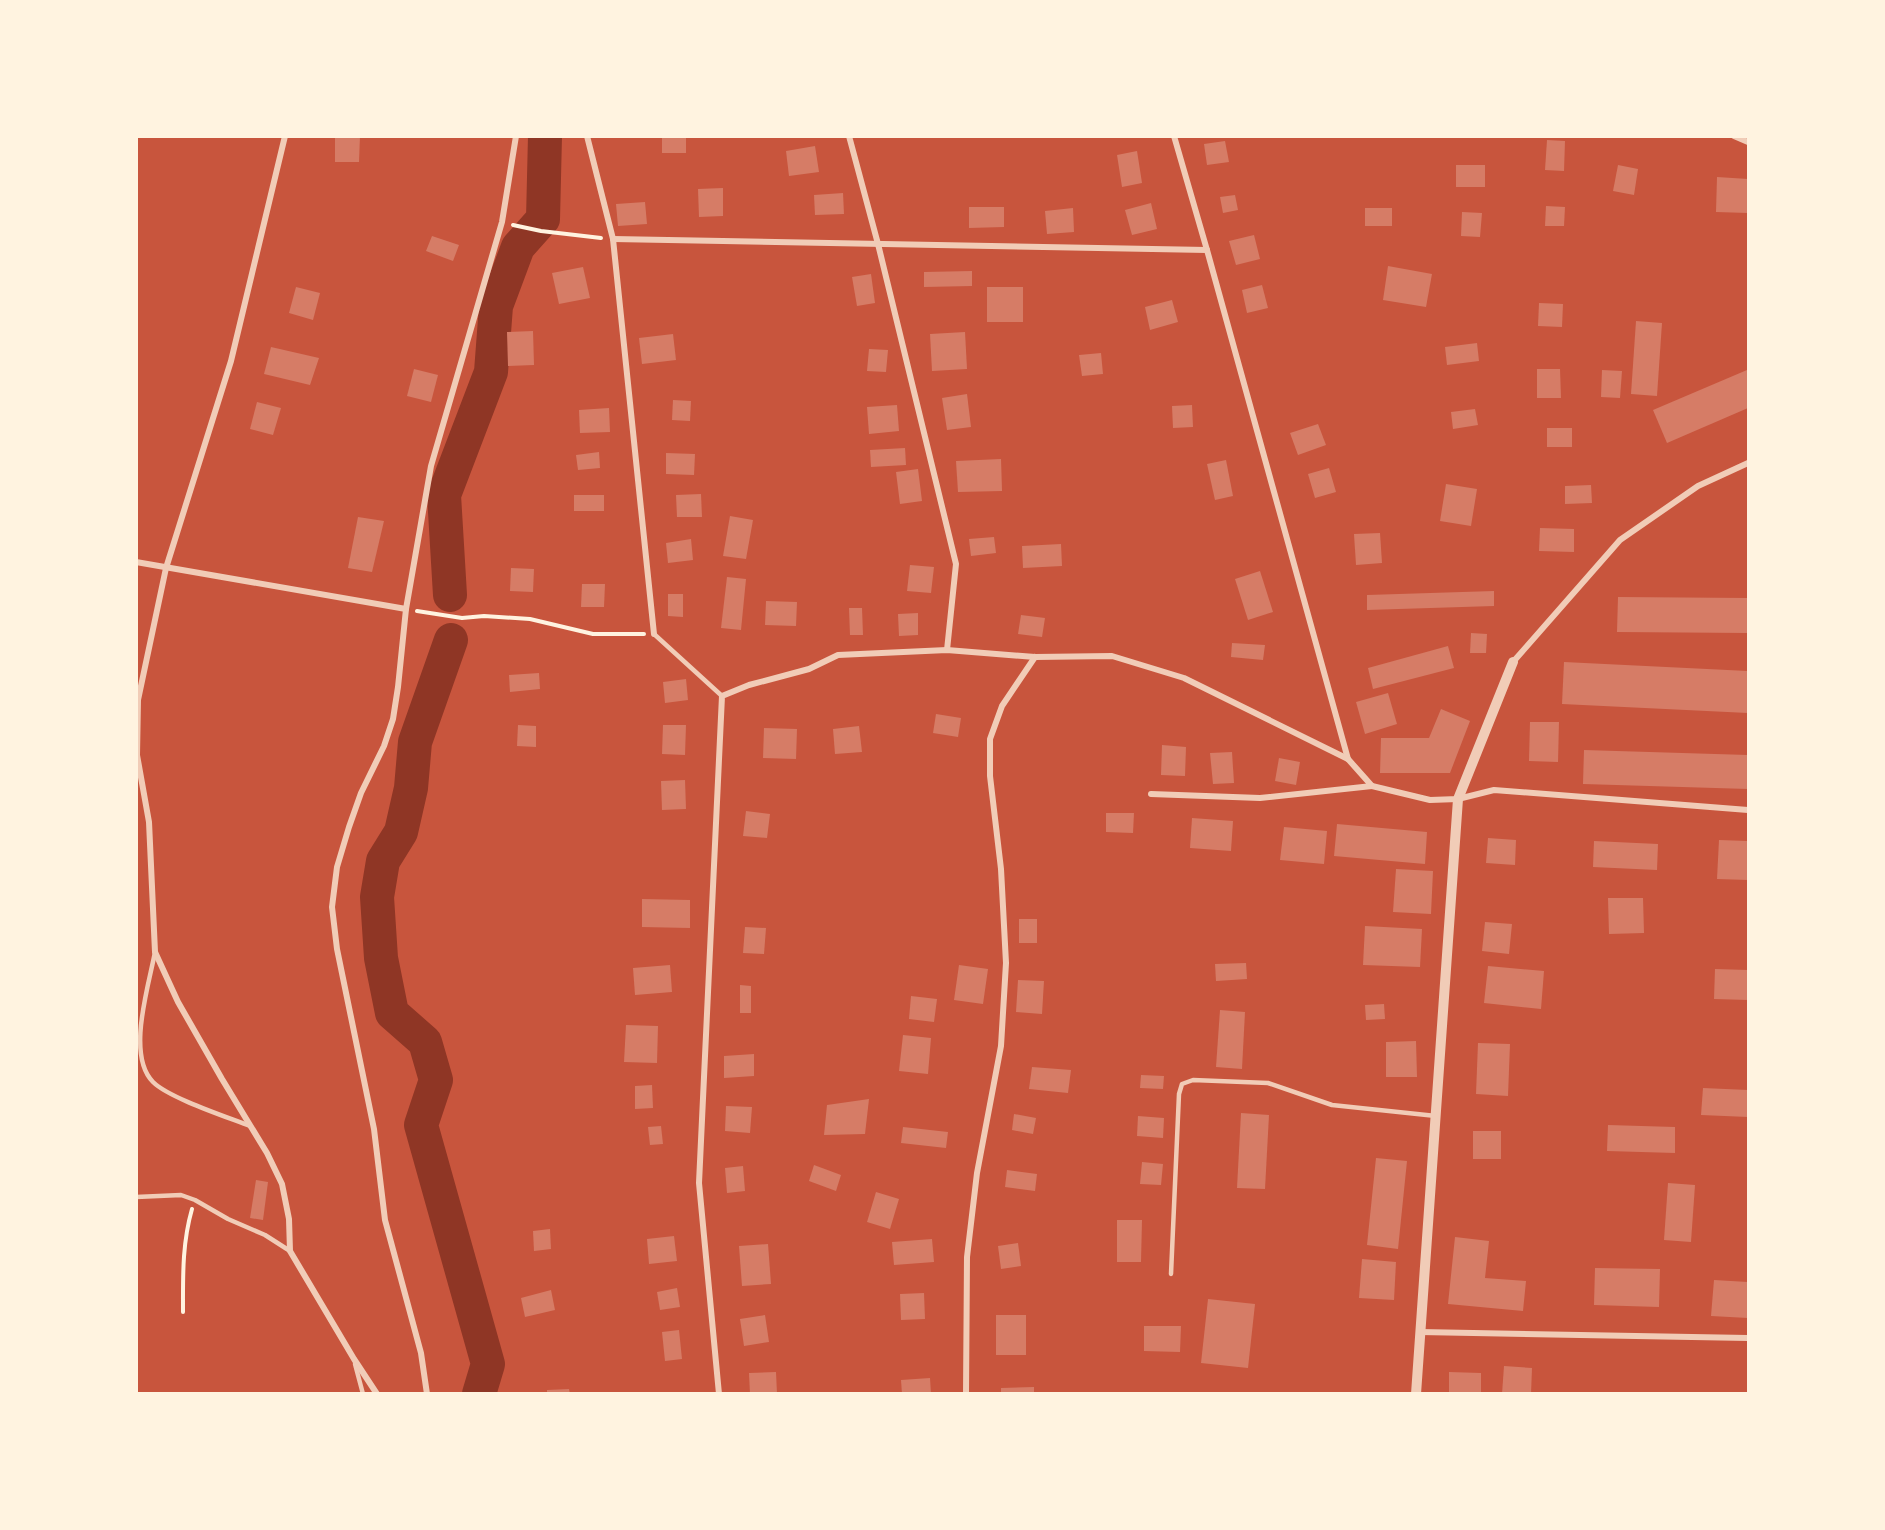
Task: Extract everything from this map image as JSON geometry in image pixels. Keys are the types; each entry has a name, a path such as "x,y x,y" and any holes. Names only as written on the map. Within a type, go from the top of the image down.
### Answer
{"street":[{"path":"285,136 231,361 166,568 138,700 137,755 149,822 155,952 178,1002 267,1153 282,1184 290,1219 290,1251 377,1394"},
{"path":"427,1394 421,1353 386,1220 374,1129 337,949 332,907 337,867 349,827 361,793 384,746 393,718 406,609 432,465 502,222 516,136"},
{"path":"588,136 613,239 654,634"},
{"path":"849,136 878,243 956,564 947,650"},
{"path":"1174,136 1348,759"},
{"path":"1734,136 1749,142"},
{"path":"613,239 1207,250"},
{"path":"1416,1394 1458,799 1513,662 1620,540 1698,486 1749,463"},
{"path":"136,562 406,609"},
{"path":"719,1394 699,1183 722,696 749,685 809,669 838,655 947,650 1035,657 1112,656 1184,678 1348,759 1372,786"},
{"path":"966,1394 968,1257 978,1173 1001,1046 1006,963 1001,869 990,776 990,739 1002,706 1035,657"},
{"path":"1151,794 1260,798 1372,786 1430,800 1458,799 1494,790 1749,810"},
{"path":"1420,1332 1749,1338"}],"lane":[{"path":"654,634 722,696"},
{"path":"155,952 141,1022 142,1060 147,1074 157,1085 174,1094 250,1126"},
{"path":"1171,1275 1179,1094 1182,1084 1193,1080 1268,1083 1332,1104 1436,1116"},
{"path":"136,1197 181,1195 195,1200 228,1220 265,1235 290,1251"},
{"path":"354,1359 363,1394"}],"path":[{"path":"526,228 613,239"},
{"path":"406,609 462,618 484,616 530,619 593,634 654,634"},
{"path":"183,1312 183,1262 187,1229 195,1200"}],"building":[{"path":"335,136 360,136 359,162 335,162"},
{"path":"662,136 686,136 686,153 662,153"},
{"path":"1547,140 1565,141 1564,171 1545,170"},
{"path":"1225,141 1229,162 1207,165 1204,144"},
{"path":"815,146 819,172 789,176 786,151"},
{"path":"1137,151 1142,183 1122,187 1117,155"},
{"path":"1456,165 1485,165 1485,187 1456,187"},
{"path":"1618,165 1638,169 1634,195 1613,191"},
{"path":"1717,177 1748,179 1748,213 1716,212"},
{"path":"723,188 723,216 699,217 698,189"},
{"path":"843,193 844,214 815,215 814,195"},
{"path":"1235,195 1238,210 1223,213 1220,197"},
{"path":"645,202 647,224 618,226 616,204"},
{"path":"1151,203 1157,229 1132,235 1125,210"},
{"path":"1546,206 1565,207 1564,226 1545,226"},
{"path":"969,207 1004,207 1004,227 969,228"},
{"path":"1073,208 1074,232 1047,234 1045,211"},
{"path":"1365,208 1392,208 1392,226 1365,226"},
{"path":"1462,212 1482,213 1480,237 1461,236"},
{"path":"1254,235 1260,259 1236,265 1229,241"},
{"path":"432,236 459,245 453,261 426,251"},
{"path":"1388,266 1432,274 1426,307 1383,300"},
{"path":"583,267 590,298 559,304 552,273"},
{"path":"972,271 972,286 924,287 924,272"},
{"path":"871,274 875,303 857,306 852,277"},
{"path":"1262,285 1268,308 1247,313 1242,290"},
{"path":"296,287 320,293 313,320 289,313"},
{"path":"987,287 1023,287 1023,322 987,322"},
{"path":"1172,300 1178,322 1150,330 1145,307"},
{"path":"1539,303 1563,304 1562,327 1538,326"},
{"path":"1636,321 1662,323 1657,396 1631,394"},
{"path":"533,331 534,365 508,366 507,332"},
{"path":"965,332 967,369 932,371 930,334"},
{"path":"673,334 676,360 642,364 639,338"},
{"path":"1477,343 1479,361 1447,365 1445,347"},
{"path":"271,347 319,358 310,385 264,374"},
{"path":"869,349 888,350 886,372 867,371"},
{"path":"1101,353 1103,374 1082,376 1079,355"},
{"path":"414,369 438,375 431,402 407,396"},
{"path":"1537,369 1560,369 1561,398 1537,398"},
{"path":"1602,370 1622,371 1620,398 1601,397"},
{"path":"1747,370 1748,408 1667,443 1653,410"},
{"path":"967,394 971,427 947,430 942,398"},
{"path":"673,400 691,401 690,421 672,420"},
{"path":"257,402 281,408 273,435 250,429"},
{"path":"897,405 899,431 869,434 867,407"},
{"path":"1192,405 1193,427 1173,428 1172,406"},
{"path":"609,408 610,432 580,433 579,410"},
{"path":"1475,409 1478,425 1453,429 1451,412"},
{"path":"1318,424 1326,445 1298,455 1290,433"},
{"path":"1547,428 1572,428 1572,447 1547,447"},
{"path":"905,448 906,465 871,467 870,450"},
{"path":"599,452 600,468 578,470 576,455"},
{"path":"666,453 695,454 694,475 666,474"},
{"path":"1001,459 1002,491 958,492 956,461"},
{"path":"1226,460 1233,496 1215,500 1207,464"},
{"path":"1329,468 1336,492 1315,498 1308,474"},
{"path":"918,469 922,501 900,504 896,472"},
{"path":"1446,484 1477,489 1471,526 1440,521"},
{"path":"1591,485 1592,503 1565,504 1565,486"},
{"path":"701,494 702,517 677,517 676,495"},
{"path":"574,495 604,495 604,511 574,511"},
{"path":"730,516 753,520 746,559 723,556"},
{"path":"358,517 384,521 372,572 348,568"},
{"path":"1540,528 1574,529 1574,552 1539,551"},
{"path":"1380,533 1382,563 1356,565 1354,534"},
{"path":"994,537 996,553 971,556 969,539"},
{"path":"691,539 693,560 668,563 666,543"},
{"path":"1061,544 1062,566 1023,568 1022,546"},
{"path":"910,565 934,567 931,593 907,591"},
{"path":"511,568 534,569 533,592 510,591"},
{"path":"1260,571 1273,612 1248,620 1235,579"},
{"path":"727,577 746,579 741,630 721,628"},
{"path":"582,584 605,584 604,607 581,607"},
{"path":"1494,591 1494,606 1367,610 1367,595"},
{"path":"668,594 683,594 683,617 668,616"},
{"path":"1618,597 1748,598 1748,633 1617,632"},
{"path":"766,601 797,602 796,626 765,625"},
{"path":"849,608 862,608 863,635 850,635"},
{"path":"918,613 918,635 899,636 898,614"},
{"path":"1021,615 1045,618 1042,637 1018,634"},
{"path":"1471,633 1487,634 1486,653 1470,653"},
{"path":"1232,643 1265,645 1263,660 1231,657"},
{"path":"1448,646 1454,668 1373,689 1368,668"},
{"path":"1564,662 1748,671 1748,713 1562,704"},
{"path":"539,673 540,689 510,692 509,675"},
{"path":"686,679 688,700 665,703 663,682"},
{"path":"1388,693 1397,724 1365,734 1356,702"},
{"path":"1441,709 1470,721 1450,773 1380,773 1381,738 1429,738"},
{"path":"936,714 961,718 958,737 933,733"},
{"path":"1530,722 1559,722 1558,762 1529,761"},
{"path":"518,725 536,726 536,747 517,746"},
{"path":"663,725 686,725 685,755 662,754"},
{"path":"859,726 862,752 835,754 833,729"},
{"path":"764,728 797,729 796,759 763,758"},
{"path":"1162,745 1186,747 1185,776 1161,775"},
{"path":"1584,750 1748,755 1748,789 1583,784"},
{"path":"1232,752 1234,783 1213,784 1210,753"},
{"path":"1279,758 1300,762 1296,785 1275,781"},
{"path":"685,780 686,809 662,810 661,781"},
{"path":"746,811 770,814 767,838 743,836"},
{"path":"1106,813 1134,813 1133,833 1106,832"},
{"path":"1192,818 1233,821 1231,851 1190,848"},
{"path":"1337,824 1427,832 1425,864 1334,856"},
{"path":"1284,827 1327,831 1324,864 1280,860"},
{"path":"1488,838 1516,840 1515,865 1486,863"},
{"path":"1719,840 1748,841 1748,880 1717,879"},
{"path":"1594,841 1658,844 1657,870 1593,867"},
{"path":"1396,869 1433,871 1431,914 1393,912"},
{"path":"1608,898 1643,898 1644,933 1609,934"},
{"path":"642,899 690,900 690,928 642,927"},
{"path":"1019,919 1037,919 1037,943 1019,943"},
{"path":"1485,922 1512,924 1509,954 1482,951"},
{"path":"1365,926 1422,929 1420,967 1363,965"},
{"path":"745,927 766,928 764,954 743,953"},
{"path":"1246,963 1247,979 1216,981 1215,964"},
{"path":"670,965 672,992 635,995 633,968"},
{"path":"959,965 988,969 983,1004 954,1000"},
{"path":"1488,966 1544,971 1541,1009 1484,1003"},
{"path":"1715,969 1748,970 1748,1000 1714,999"},
{"path":"1018,980 1044,981 1042,1014 1016,1012"},
{"path":"740,985 751,986 751,1013 740,1013"},
{"path":"911,996 937,999 934,1022 909,1019"},
{"path":"1384,1004 1385,1019 1366,1020 1365,1005"},
{"path":"1220,1010 1245,1012 1242,1069 1216,1067"},
{"path":"626,1025 658,1026 657,1063 624,1062"},
{"path":"903,1035 931,1038 928,1074 899,1071"},
{"path":"1416,1041 1417,1077 1386,1077 1386,1042"},
{"path":"1478,1043 1510,1044 1508,1096 1476,1094"},
{"path":"754,1054 754,1076 724,1078 724,1056"},
{"path":"1032,1067 1071,1070 1068,1093 1029,1089"},
{"path":"1141,1075 1164,1076 1163,1089 1140,1088"},
{"path":"652,1085 653,1108 635,1109 635,1086"},
{"path":"1703,1088 1748,1090 1748,1117 1701,1115"},
{"path":"869,1099 865,1134 824,1135 827,1105"},
{"path":"726,1106 752,1107 750,1133 725,1131"},
{"path":"1241,1113 1269,1115 1265,1189 1237,1188"},
{"path":"1014,1114 1036,1118 1033,1134 1012,1130"},
{"path":"1138,1116 1164,1118 1163,1138 1137,1136"},
{"path":"1608,1125 1675,1127 1675,1153 1607,1151"},
{"path":"661,1126 663,1144 650,1145 648,1127"},
{"path":"903,1127 948,1132 946,1148 901,1143"},
{"path":"1473,1131 1501,1131 1501,1159 1473,1159"},
{"path":"1376,1158 1407,1161 1398,1249 1367,1245"},
{"path":"1142,1162 1163,1164 1161,1185 1140,1184"},
{"path":"814,1165 841,1175 836,1191 809,1181"},
{"path":"743,1166 745,1191 727,1193 725,1168"},
{"path":"1007,1170 1037,1174 1035,1191 1005,1187"},
{"path":"256,1180 268,1182 263,1220 250,1218"},
{"path":"1668,1183 1695,1185 1691,1242 1664,1240"},
{"path":"876,1192 899,1199 890,1229 867,1222"},
{"path":"1117,1220 1142,1220 1141,1262 1117,1262"},
{"path":"550,1229 551,1249 534,1251 533,1231"},
{"path":"674,1236 677,1261 649,1264 647,1239"},
{"path":"1455,1237 1489,1241 1485,1278 1526,1281 1523,1311 1448,1304"},
{"path":"932,1239 934,1262 894,1265 892,1242"},
{"path":"1018,1243 1021,1266 1001,1269 998,1246"},
{"path":"768,1244 771,1284 742,1286 739,1246"},
{"path":"1362,1259 1396,1262 1394,1300 1359,1298"},
{"path":"1595,1268 1660,1269 1659,1307 1594,1305"},
{"path":"1714,1280 1748,1282 1748,1318 1711,1316"},
{"path":"677,1288 680,1307 660,1310 657,1292"},
{"path":"551,1290 555,1310 525,1317 521,1298"},
{"path":"924,1293 925,1319 901,1320 900,1294"},
{"path":"1208,1299 1255,1304 1248,1368 1201,1363"},
{"path":"765,1315 769,1342 744,1346 740,1319"},
{"path":"996,1315 1026,1315 1026,1355 996,1355"},
{"path":"1144,1326 1181,1326 1180,1352 1144,1351"},
{"path":"679,1330 682,1359 665,1361 662,1332"},
{"path":"1504,1366 1532,1368 1531,1394 1502,1394"},
{"path":"776,1372 777,1394 750,1394 749,1373"},
{"path":"1449,1372 1481,1373 1481,1394 1449,1394"},
{"path":"930,1378 931,1394 902,1394 901,1380"},
{"path":"1034,1387 1034,1394 1001,1394 1001,1388"},
{"path":"569,1389 570,1394 547,1394 547,1390"}],"waterway":[{"path":"450,595 444,495 491,372 496,306 518,247 543,219 545,136"},
{"path":"451,640 415,742 411,788 401,832 383,861 377,897 381,958 392,1013 425,1042 436,1080 421,1125 488,1364 479,1394"}]}
